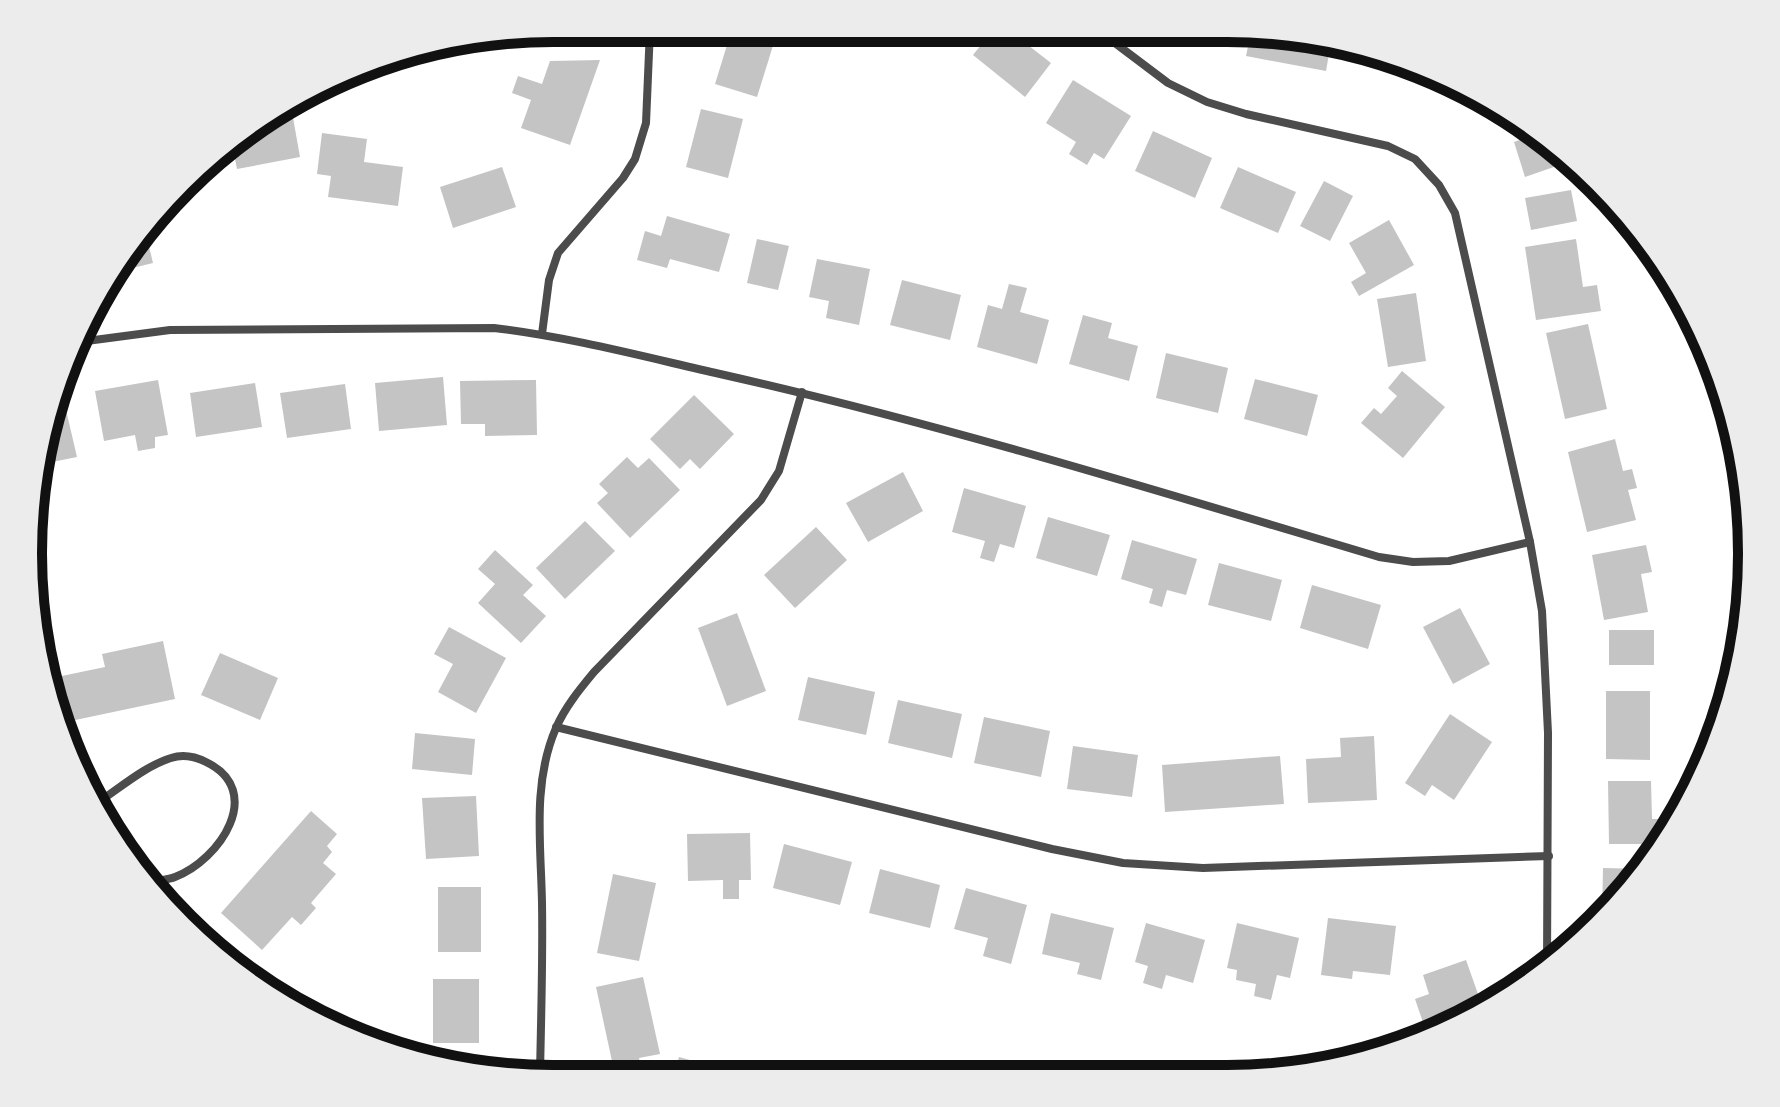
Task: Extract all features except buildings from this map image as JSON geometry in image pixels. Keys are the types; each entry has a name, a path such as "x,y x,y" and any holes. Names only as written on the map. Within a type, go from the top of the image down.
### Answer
{"street":[{"path":"542,334 549,280 558,253 623,178 635,159 646,123 649,42"},
{"path":"1114,42 1168,83 1207,102 1246,114 1388,146 1415,159 1439,185 1455,213 1530,542 1542,611 1549,856 1547,952"},
{"path":"89,341 170,330 494,328 542,334 802,392 1109,477 1379,557 1413,562 1449,561 1530,542"},
{"path":"540,1065 542,905 539,815 544,767 556,727 576,693 594,672 761,500 779,471 802,392"},
{"path":"556,727 1052,849 1123,863 1203,868 1549,856"},
{"path":"105,798 173,756 195,757 220,769 233,786 235,809 227,833 192,867 174,878 160,880"}]}
